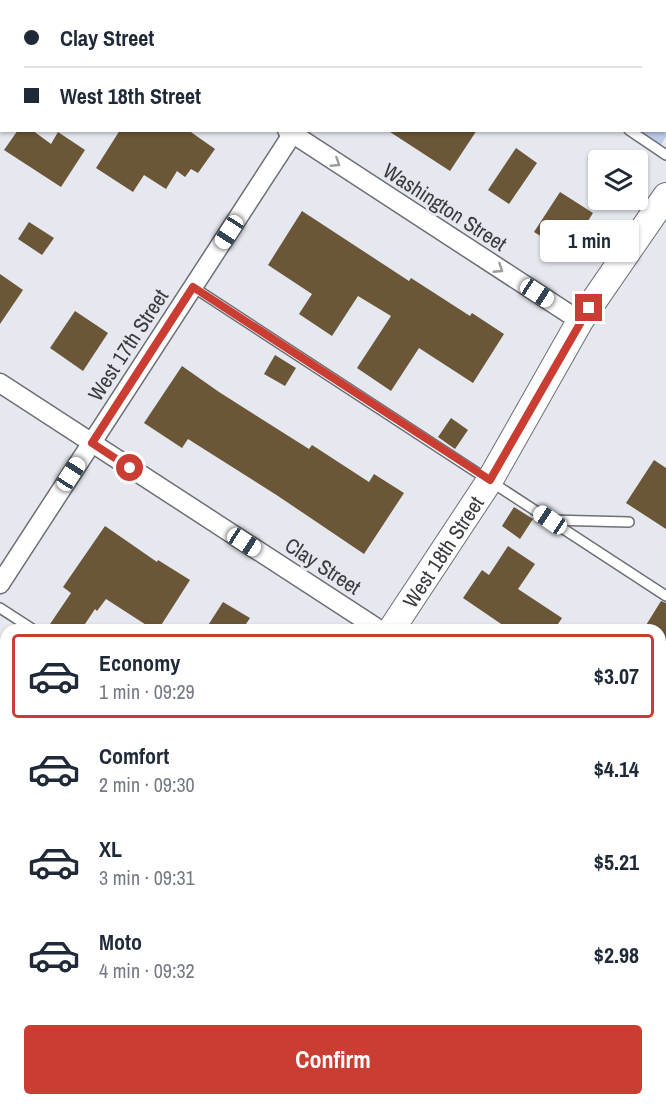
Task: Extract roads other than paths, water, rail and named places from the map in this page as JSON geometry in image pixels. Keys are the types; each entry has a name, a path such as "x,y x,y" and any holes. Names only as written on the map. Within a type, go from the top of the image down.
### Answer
{"main road":[{"name":"West 18th Street","path":"623,256 666,178"},
{"name":"West 18th Street","path":"395,624 490,480 580,321 666,196"}],"street":[{"name":"West 17th Street","path":"0,584 291,132"},
{"name":"Washington Street","path":"291,132 580,321"},
{"name":"Clay Street","path":"0,383 371,624"}],"lane":[{"path":"632,132 666,154"},
{"path":"193,287 666,596"},
{"path":"550,520 629,522"},
{"path":"0,608 25,624"}]}
